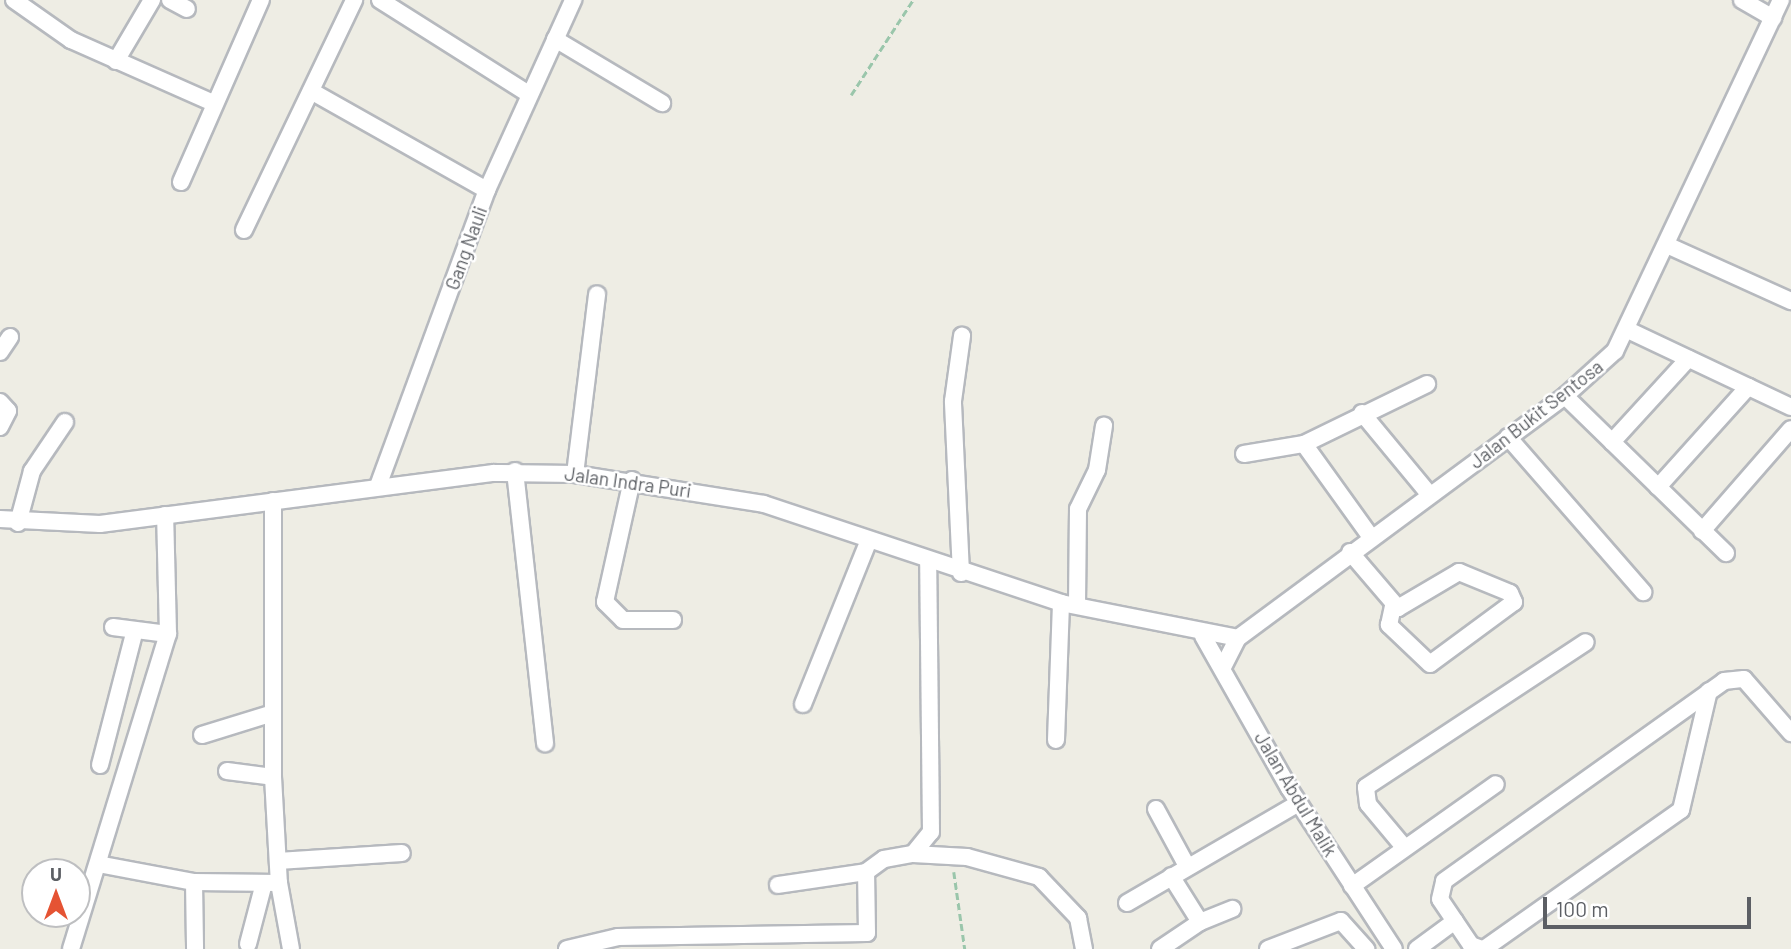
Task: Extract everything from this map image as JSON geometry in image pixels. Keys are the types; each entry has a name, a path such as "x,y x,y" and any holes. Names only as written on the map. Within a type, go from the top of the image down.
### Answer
{"street":[{"path":"13,0 71,40 213,103"},
{"path":"116,61 152,0"},
{"path":"170,0 187,9"},
{"path":"181,182 213,103 261,0"},
{"path":"244,230 354,0"},
{"path":"380,0 527,93"},
{"name":"Gang Nauli","path":"378,486 487,190 527,93 573,0"},
{"path":"1742,0 1773,18"},
{"name":"Jalan Bukit Sentosa","path":"1223,667 1238,638 1370,536 1565,396 1630,331 1781,0"},
{"path":"555,39 663,103"},
{"path":"311,92 487,190"},
{"path":"1669,246 1791,300"},
{"path":"575,474 597,294"},
{"path":"1630,331 1791,407"},
{"path":"961,573 954,401 962,335"},
{"path":"0,352 10,337"},
{"path":"1612,442 1688,359"},
{"path":"1244,454 1304,444 1362,413 1427,384"},
{"path":"1658,487 1748,387"},
{"path":"1565,396 1726,553"},
{"path":"0,402 8,411 0,427"},
{"path":"1362,413 1429,494"},
{"path":"18,523 32,471 65,422"},
{"path":"1056,740 1078,509 1097,470 1104,426"},
{"path":"1702,531 1791,429"},
{"path":"1508,437 1643,592"},
{"path":"1304,444 1370,536"},
{"path":"515,471 545,743"},
{"name":"Jalan Indra Puri","path":"0,519 18,523 100,524 378,486 515,471 575,474 632,480 764,504 961,573 1069,604 1203,636 1238,638"},
{"path":"632,480 605,602 623,621 673,621"},
{"path":"248,944 278,861 272,777 274,501"},
{"path":"91,882 99,864 168,634 165,515"},
{"path":"803,704 868,542"},
{"path":"1350,552 1393,607"},
{"path":"913,854 925,845 933,818 928,562"},
{"path":"1459,572 1510,593 1514,602 1430,664 1389,625 1393,607 1404,607 1459,572"},
{"path":"113,627 168,634"},
{"path":"100,765 135,630"},
{"name":"Jalan Abdul Malik","path":"1203,636 1298,803 1394,949"},
{"path":"1404,847 1368,804 1366,787 1586,642"},
{"path":"1709,691 1681,810 1483,949 1471,945 1440,900 1444,881 1709,691 1724,681 1744,679 1791,733"},
{"path":"202,735 273,713"},
{"path":"228,771 272,777"},
{"path":"1352,886 1496,784"},
{"path":"1127,903 1298,803"},
{"path":"1156,809 1187,866"},
{"path":"278,861 402,853"},
{"path":"778,886 866,872 884,859 913,854 952,855 1010,866 1049,884 1078,918 1084,949"},
{"path":"99,864 194,882 271,885"},
{"path":"567,949 618,937 796,944 867,933 866,872"},
{"path":"1171,876 1200,922"},
{"path":"194,882 195,949"},
{"path":"271,885 291,949"},
{"path":"1160,949 1200,922 1232,909"},
{"path":"1417,949 1455,920"},
{"path":"1268,949 1341,922 1366,949"},
{"path":"71,949 75,928"}],"path":[{"path":"851,95 913,0"},
{"path":"952,855 965,949"}]}
